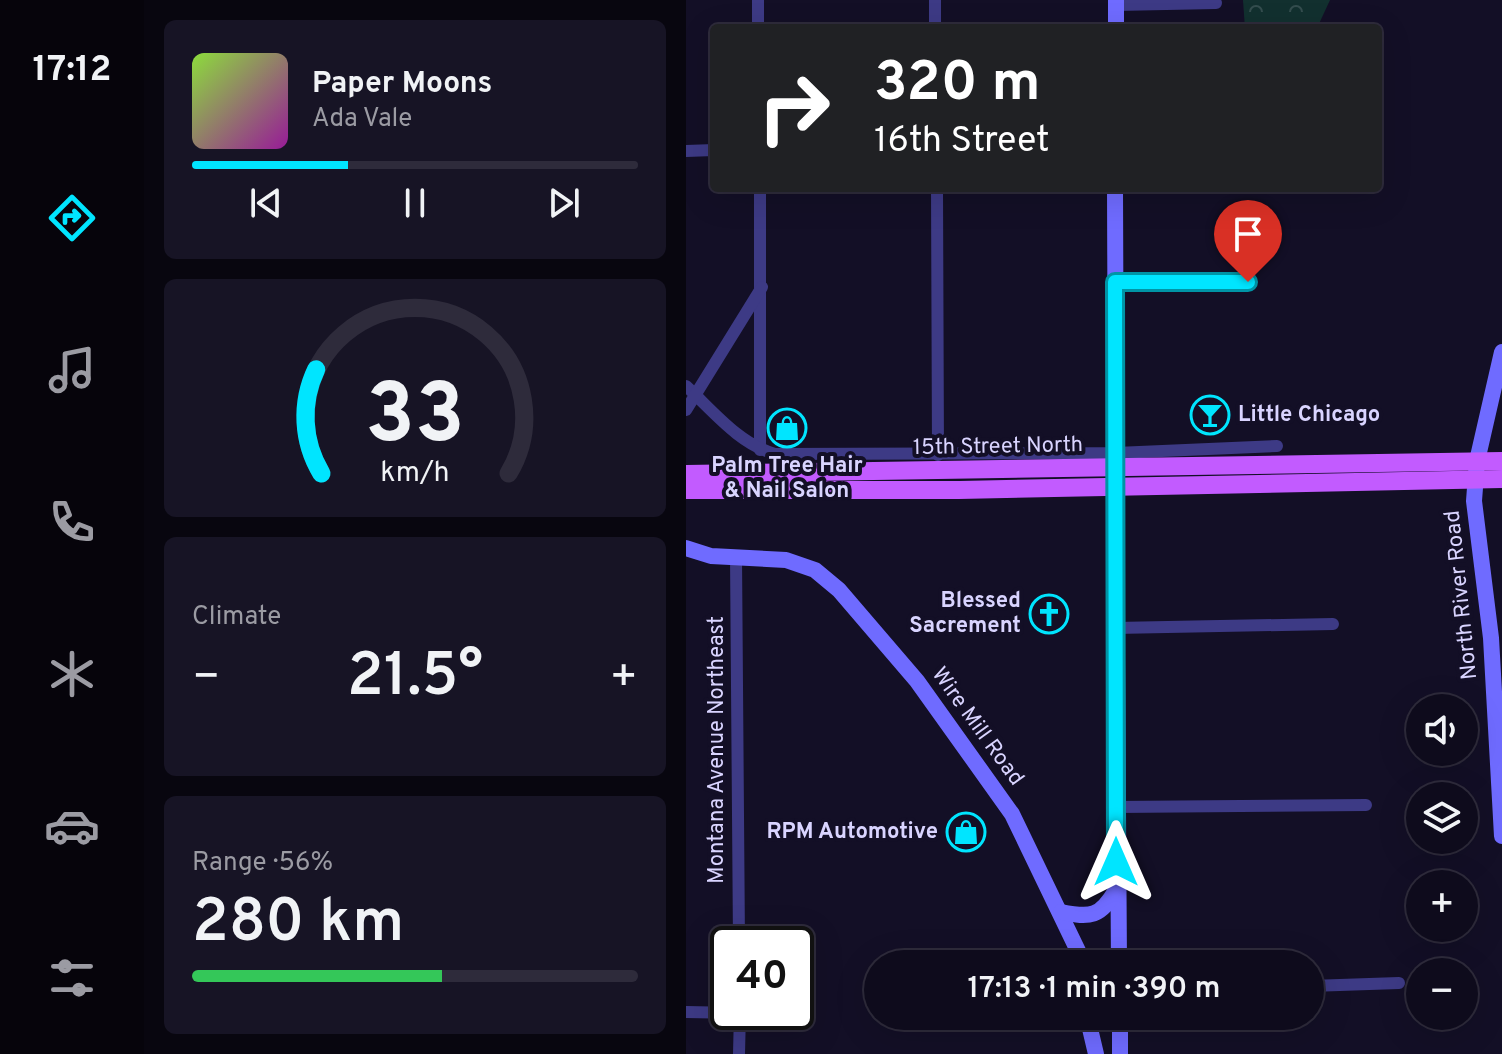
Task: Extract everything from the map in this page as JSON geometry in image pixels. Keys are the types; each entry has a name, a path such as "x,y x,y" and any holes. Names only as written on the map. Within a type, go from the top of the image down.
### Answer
{"main road":[{"name":"15th Street North","path":"686,490 975,490 1476,471 1502,461"},
{"name":"15th Street North","path":"686,474 1476,471 1502,479"}],"street":[{"path":"758,0 758,24"},
{"path":"935,0 935,24"},
{"path":"1116,24 1116,2 1216,3"},
{"path":"686,151 710,150"},
{"path":"760,192 760,450"},
{"path":"937,192 938,455"},
{"path":"1115,192 1118,950"},
{"path":"1115,282 1248,282"},
{"path":"686,410 690,390 762,287"},
{"name":"North River Road","path":"1502,352 1476,471 1474,501 1491,638 1502,836"},
{"name":"15th Street North","path":"690,390 737,434 760,450 794,456 1116,459 1277,446"},
{"name":"Wire Mill Road","path":"686,548 711,556 786,560 815,570 857,609 942,714 1005,802 1078,950"},
{"name":"Montana Avenue Northeast","path":"736,556 739,926"},
{"path":"1115,628 1333,624"},
{"path":"1116,807 1366,805"},
{"path":"1061,912 1093,915 1105,909 1116,889"},
{"path":"1324,986 1399,983"},
{"path":"686,1012 710,1012"},
{"path":"739,1054 740,1030"},
{"path":"1090,1030 1096,1054"},
{"path":"1120,1030 1120,1054"}],"green space":[{"path":"1243,0 1330,0 1319,24 1245,24"}],"place":[{"name":"Little Chicago","path":"1210,415"},
{"name":"Palm Tree Hair & Nail Salon","path":"787,428"},
{"name":"Blessed Sacrement","path":"1049,614"},
{"name":"RPM Automotive","path":"966,832"}],"route":[{"path":"1116,862 1115,282 1248,282"}]}
